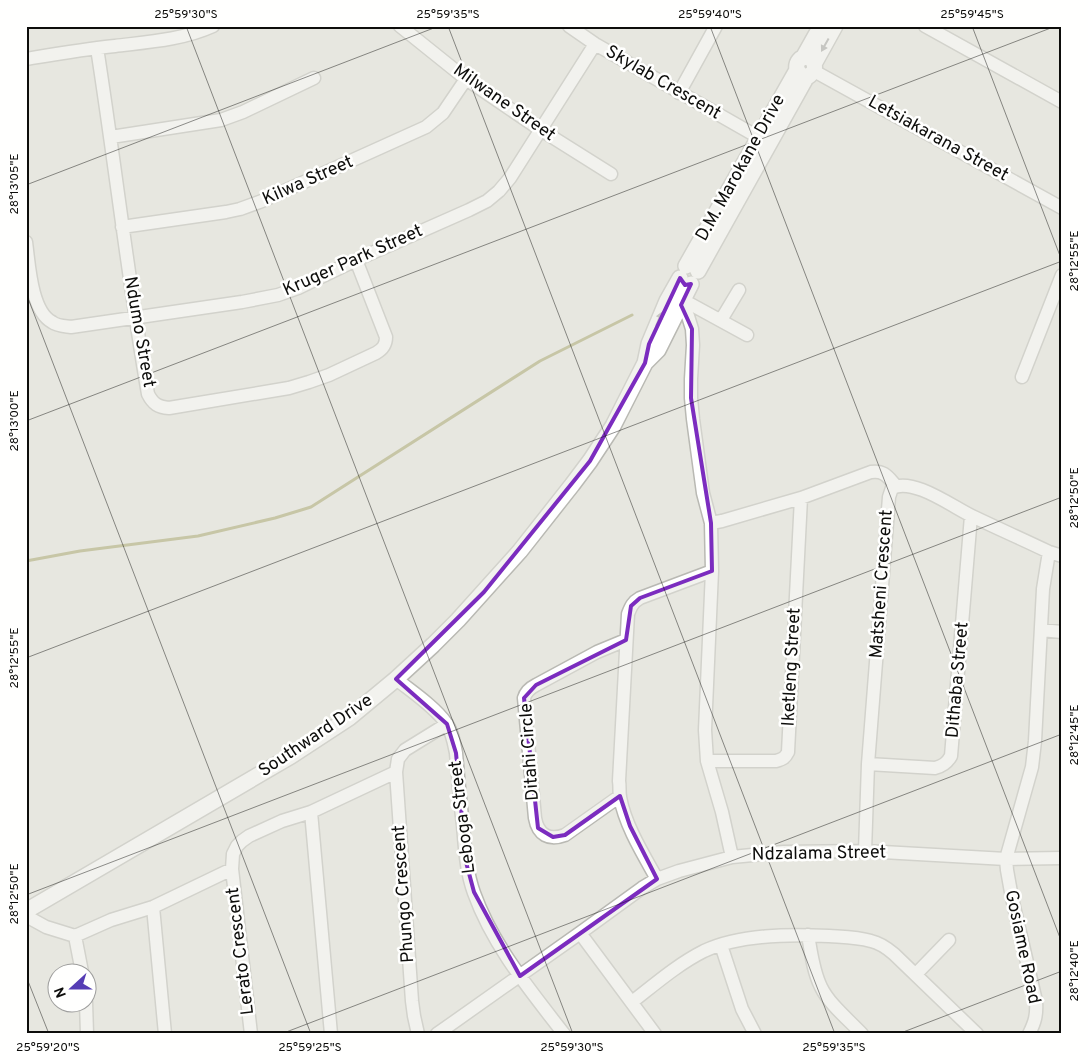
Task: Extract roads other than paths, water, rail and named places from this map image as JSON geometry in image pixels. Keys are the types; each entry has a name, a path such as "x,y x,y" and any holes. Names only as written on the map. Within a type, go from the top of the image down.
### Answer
{"main road":[{"name":"D.M. Marokane Drive","path":"558,504 613,426 645,363 649,344 667,301 689,275 807,68 821,26"},
{"name":"D.M. Marokane Drive","path":"645,363 658,350 682,303 689,275 758,137 836,26"},
{"name":"Southward Drive","path":"26,911 291,756 349,718 433,646 484,592 558,504"}],"street":[{"path":"26,59 188,36 213,26"},
{"name":"Milwane Street","path":"400,26 466,79 541,130 611,174"},
{"name":"Skylab Crescent","path":"569,26 594,44 758,137"},
{"path":"679,93 716,26"},
{"path":"925,26 1062,102"},
{"name":"Kruger Park Street","path":"26,242 34,294 40,310 50,322 63,326 135,318 278,295 298,288 356,260 470,210 499,192 541,130 594,44"},
{"name":"Ndumo Street","path":"97,48 135,318 148,394 156,405 162,408 169,408 289,388 329,375 382,349 386,343 383,329 356,260"},
{"name":"Letsiakarana Street","path":"807,68 1062,208"},
{"path":"111,137 221,120 243,112 314,78"},
{"name":"Kilwa Street","path":"122,226 226,212 262,201 426,127 443,113 466,79"},
{"path":"1022,377 1062,275"},
{"path":"721,320 739,290"},
{"path":"682,303 721,320 747,335"},
{"path":"682,303 692,329 691,398 693,419 704,493 711,523 712,571 705,745 707,761 722,812 732,857"},
{"path":"711,523 802,498 871,472 878,471 883,473 896,486"},
{"name":"Matsheni Crescent","path":"865,851 868,764 889,497 892,488 901,486 930,493 971,516 1049,552 1062,556"},
{"name":"Iketleng Street","path":"707,761 776,761 786,757 788,752 802,498"},
{"name":"Dithaba Street","path":"868,764 935,768 943,766 952,756 971,516"},
{"path":"1006,859 1033,759 1044,580 1049,552"},
{"path":"657,879 638,844 620,796 619,781 628,614 630,606 646,595 712,571"},
{"path":"1041,630 1062,632"},
{"name":"Ditahi Circle","path":"620,796 565,835 553,837 541,833 535,818 524,698 529,689 536,685 597,652 626,640"},
{"path":"396,679 433,709 448,724"},
{"name":"Phungo Crescent","path":"418,1034 412,1001 396,772 398,759 401,754 448,724"},
{"name":"Leboga Street","path":"448,724 456,753 466,862 474,892 486,921 501,948 564,1034"},
{"path":"26,916 46,927 75,936 111,920 153,907 232,869 233,854 237,846 249,836 282,821 311,812 396,772"},
{"path":"311,812 331,1034"},
{"name":"Ndzalama Street","path":"520,976 657,879 732,857 783,852 865,851 1006,859 1062,858"},
{"name":"Gosiame Road","path":"1006,859 1012,898 1036,1001 1037,1014 1029,1034"},
{"name":"Lerato Crescent","path":"232,869 251,1034"},
{"path":"153,907 166,1034"},
{"path":"580,933 655,1034"},
{"path":"632,1002 689,960 706,950 746,939 761,937 808,934 859,938 873,941 886,947 976,1034"},
{"path":"808,934 813,963 821,987 826,996 862,1034"},
{"path":"75,936 80,962"},
{"path":"916,974 949,940"},
{"path":"721,946 742,1009 755,1034"},
{"path":"438,1034 520,976"},
{"path":"86,1012 87,1034"}],"waterway":[{"path":"26,561 80,551 198,536 275,518 311,507 540,361 632,315"}]}
